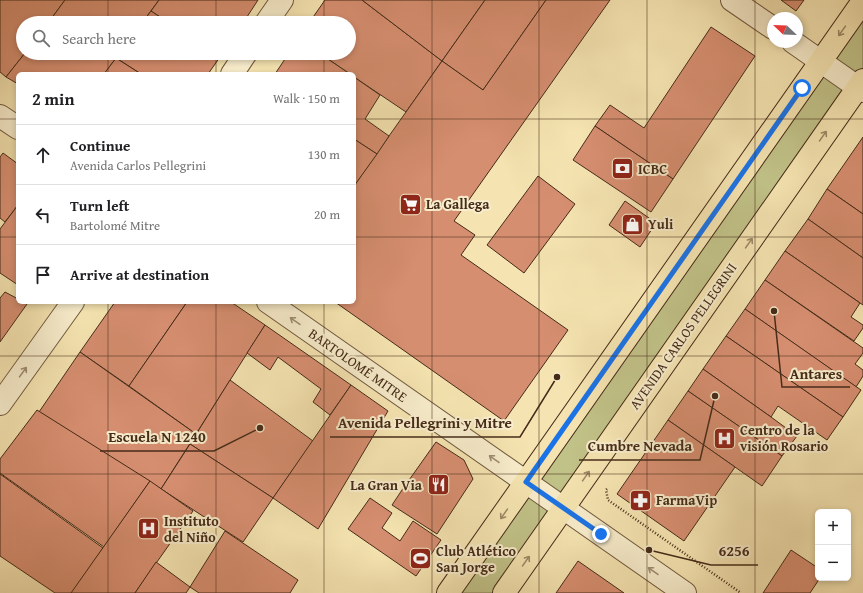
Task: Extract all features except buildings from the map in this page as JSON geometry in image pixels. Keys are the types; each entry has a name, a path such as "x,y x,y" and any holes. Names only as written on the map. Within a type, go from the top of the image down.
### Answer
{"main road":[{"path":"448,593 863,1"},
{"name":"AVENIDA CARLOS PELLEGRINI","path":"504,593 861,86"}],"street":[{"path":"271,16 282,0"},
{"path":"732,0 767,24"},
{"path":"802,48 861,86"},
{"path":"233,72 241,60"},
{"path":"0,116 16,127"},
{"path":"0,404 73,304"},
{"name":"BARTOLOMÉ MITRE","path":"271,304 685,593"}],"path":[{"path":"611,484 606,490 608,500 741,593"}],"green space":[{"path":"863,1 863,80 504,593 448,593"}],"place":[{"name":"ICBC","path":"623,169"},
{"name":"La Gallega","path":"410,204"},
{"name":"Yuli","path":"632,224"},
{"name":"Antares","path":"774,311"},
{"name":"Avenida Pellegrini y Mitre","path":"557,377"},
{"name":"Cumbre Nevada","path":"715,396"},
{"name":"Escuela N 1240","path":"260,428"},
{"name":"Centro de la visión Rosario","path":"725,438"},
{"name":"La Gran Via","path":"438,485"},
{"name":"FarmaVip","path":"640,500"},
{"name":"Instituto del Niño","path":"148,529"},
{"name":"6256","path":"649,550"},
{"name":"Club Atlético San Jorge","path":"420,559"}],"route":[{"path":"601,534 526,482 802,88"}]}
